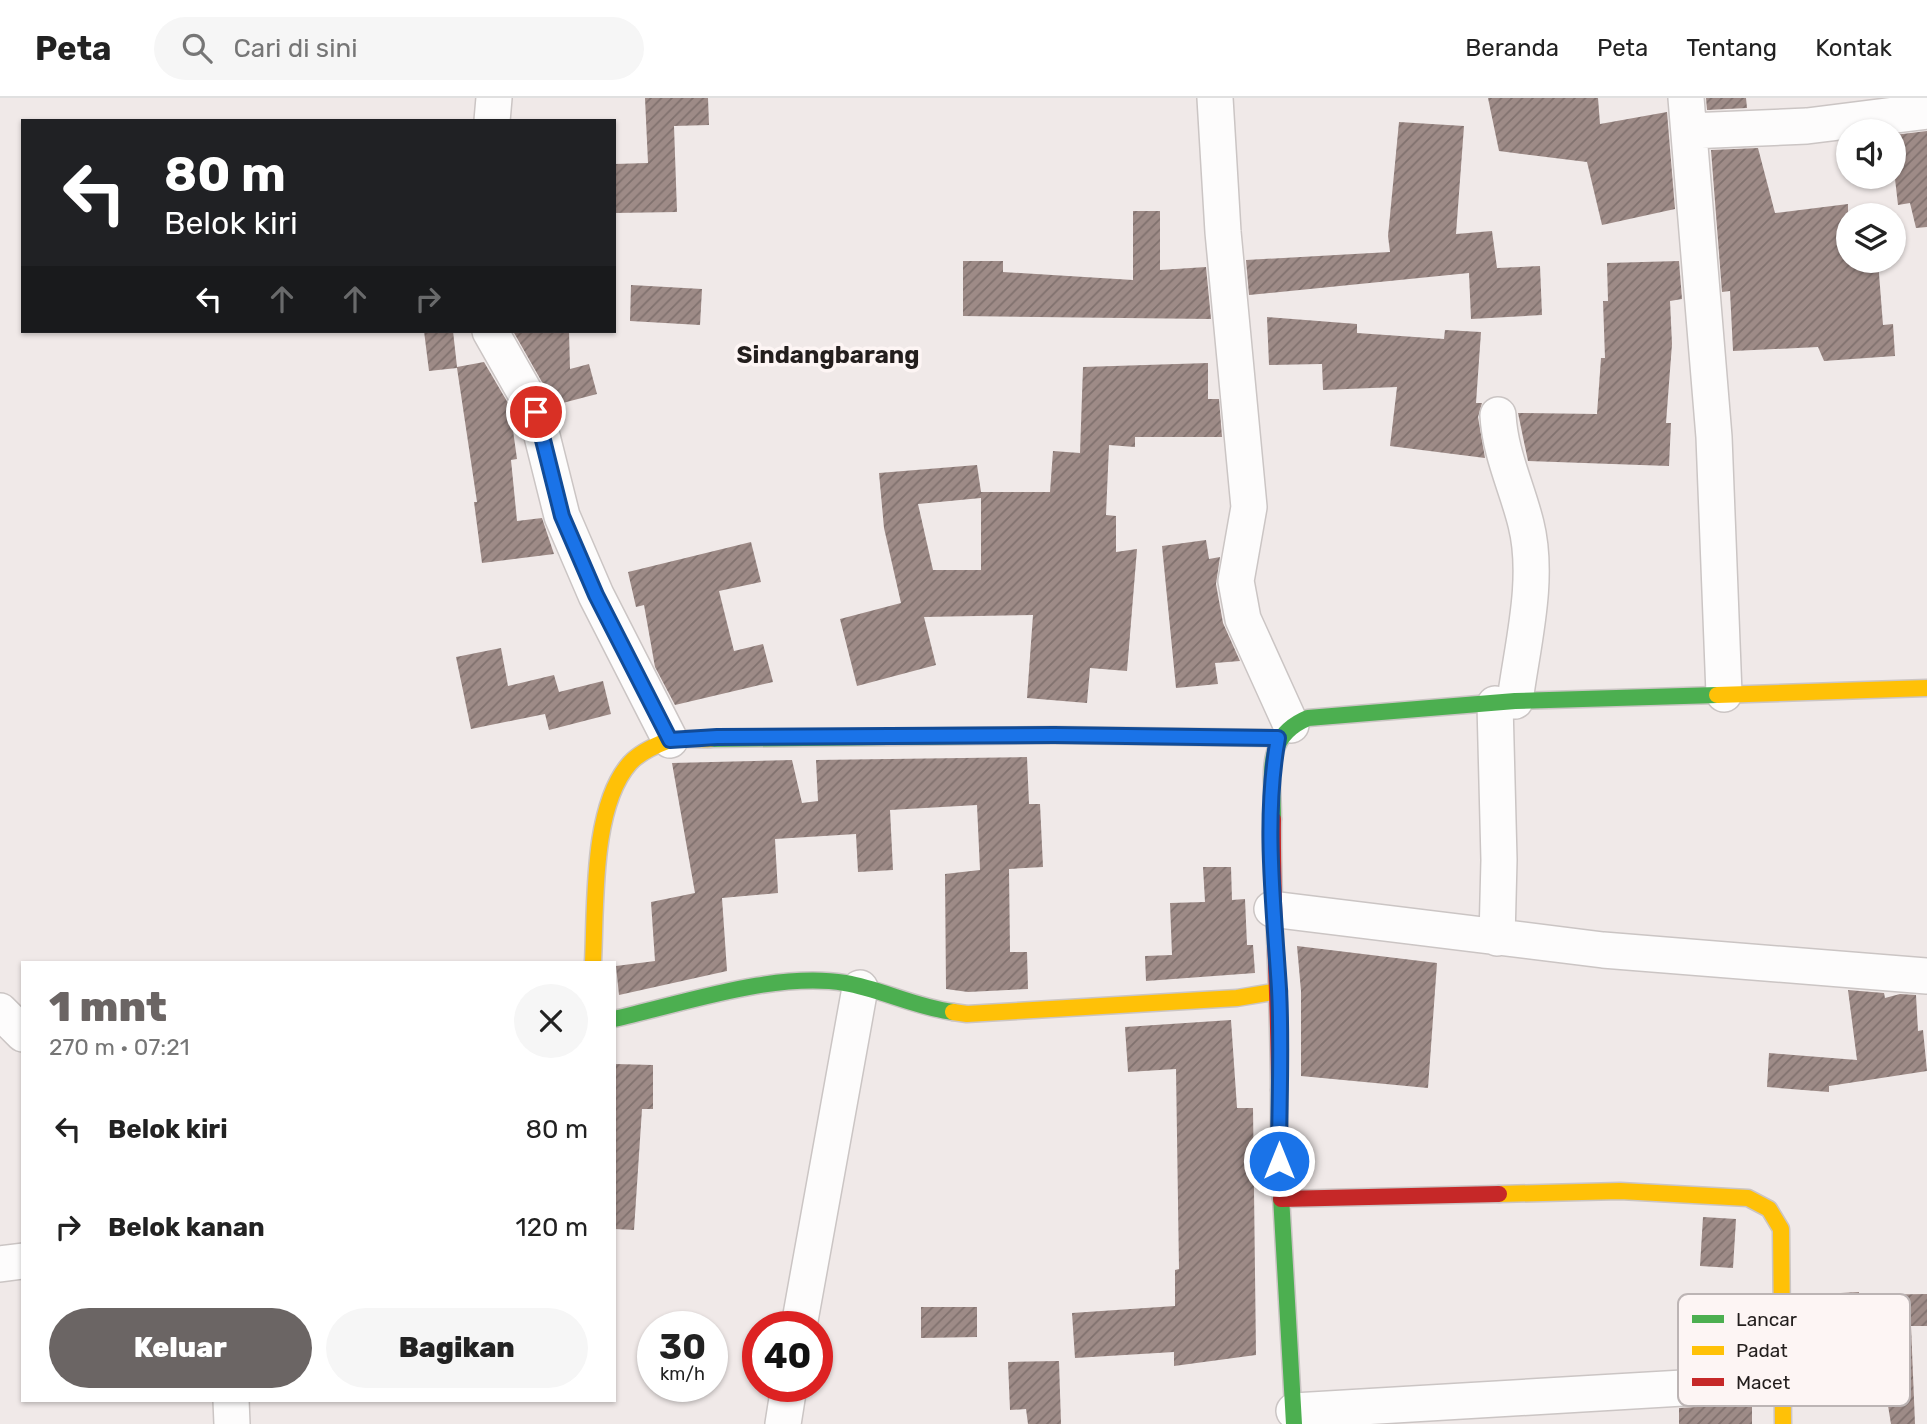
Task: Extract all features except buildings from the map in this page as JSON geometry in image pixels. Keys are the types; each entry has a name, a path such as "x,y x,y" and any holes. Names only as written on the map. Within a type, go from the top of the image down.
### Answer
{"street":[{"path":"492,119 494,98"},
{"path":"1214,98 1223,232 1249,507 1236,582 1243,619 1284,732 1273,768 1272,909 1279,992 1281,1199 1294,1417 1678,1390"},
{"path":"1724,694 1714,437 1687,114 1807,126 1927,111"},
{"path":"492,333 536,412 562,516 596,595 670,740"},
{"path":"1497,938 1505,703 1530,553 1527,525 1500,442 1498,415"},
{"path":"593,961 599,860 613,787 627,765 641,753 670,740 717,737 1284,732 1308,718 1505,703 1927,688"},
{"path":"1272,909 1603,950 1927,976"},
{"path":"616,1019 788,980 845,983 923,1008 967,1014 1237,998 1279,992"},
{"path":"802,1311 860,988"},
{"path":"0,1011 21,1032"},
{"path":"1281,1199 1620,1191 1748,1198 1766,1205 1776,1214 1781,1229 1782,1294"},
{"path":"0,1264 21,1261"},
{"path":"231,1402 232,1424"},
{"path":"783,1424 786,1402"},
{"path":"1783,1406 1783,1424"}],"traffic: fast":[{"path":"1273,819 1272,773 1277,747 1293,726 1308,718 1515,701 1717,695"},
{"path":"710,739 1054,735 1278,738"},
{"path":"616,1019 760,985 818,980 858,986 953,1012"},
{"path":"1279,1090 1279,1161 1294,1424"}],"traffic: slow":[{"path":"1717,695 1927,688"},
{"path":"593,961 598,858 608,805 617,782 634,759 657,745 677,739 710,739"},
{"path":"953,1012 967,1014 1237,998 1279,991"},
{"path":"1499,1194 1620,1191 1748,1198 1769,1209 1781,1229 1782,1294"},
{"path":"1783,1406 1783,1424"}],"traffic: jam":[{"path":"1273,819 1279,1090"},
{"path":"1281,1199 1499,1194"}],"district":[{"name":"Sindangbarang","path":"828,355"}],"route":[{"path":"536,412 547,465 562,516 596,595 670,740 717,737 1054,735 1278,738 1273,768 1272,909 1279,992 1279,1161"}]}
